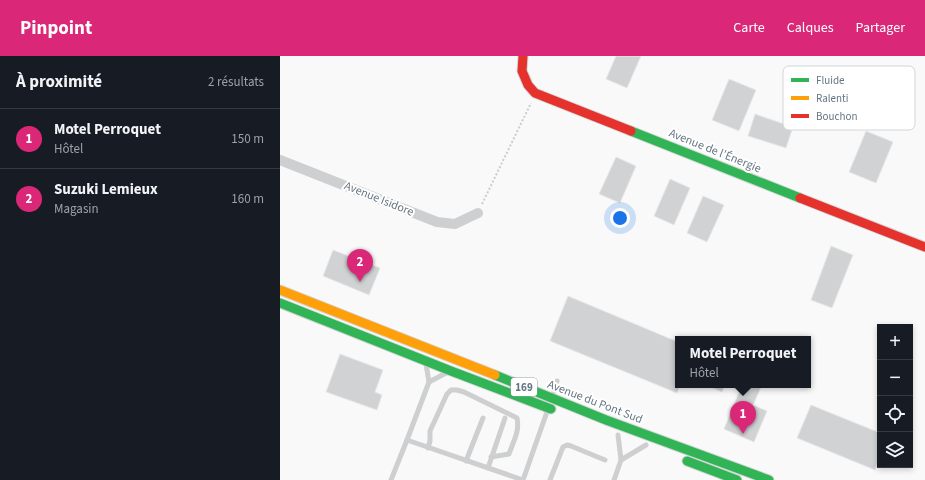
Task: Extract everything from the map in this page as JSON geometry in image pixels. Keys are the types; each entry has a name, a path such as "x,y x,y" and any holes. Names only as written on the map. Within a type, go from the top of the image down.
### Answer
{"main road":[{"path":"522,56 522,71 528,85 535,93"},
{"name":"Avenue de l'Énergie","path":"535,93 925,247"},
{"name":"Avenue du Pont Sud","path":"280,290 621,426 769,480"},
{"name":"Avenue du Pont Sud","path":"280,303 451,371 562,413"},
{"name":"Avenue du Pont Sud","path":"621,436 650,446"},
{"path":"681,458 737,480"}],"street":[{"name":"Avenue Isidore","path":"280,160 437,222 455,224 478,213"}],"lane":[{"path":"391,480 429,382 425,360"},
{"path":"429,382 451,371"},
{"path":"552,398 557,381"},
{"path":"428,448 430,442 430,431 442,403 451,390 457,390 517,418 518,431 509,454 491,457"},
{"path":"407,440 523,480 548,408"},
{"path":"466,461 483,418"},
{"path":"488,468 505,418"},
{"path":"614,480 621,460 621,436"},
{"path":"550,480 563,447 567,445 605,460"},
{"path":"621,460 650,446"}],"path":[{"path":"478,213 535,93"}],"building":[{"path":"616,56 641,56 627,88 606,79"},
{"path":"729,79 756,90 739,131 712,120"},
{"path":"755,114 783,124 783,130 792,130 786,148 748,136"},
{"path":"866,131 893,142 876,183 849,172"},
{"path":"616,157 636,166 620,203 599,194"},
{"path":"670,179 690,188 674,225 654,216"},
{"path":"703,196 724,205 707,242 687,233"},
{"path":"831,246 853,255 832,308 811,300"},
{"path":"333,250 380,268 369,295 323,276"},
{"path":"568,296 675,341 675,388 679,388 677,393 550,341"},
{"path":"340,354 383,370 375,392 382,395 377,410 326,392"},
{"path":"713,388 724,388 722,392"},
{"path":"741,388 761,388 753,405 767,411 754,442 724,429"},
{"path":"811,405 877,432 877,465 875,470 797,438"}],"traffic: fast":[{"path":"631,131 800,198"},
{"path":"280,303 551,409"},
{"path":"495,375 606,420 769,480"},
{"path":"687,461 737,480"}],"traffic: slow":[{"path":"280,290 495,375"}],"traffic: jam":[{"path":"523,56 522,71 528,85 535,93 631,131"},
{"path":"800,198 925,247"}],"place":[{"name":"Suzuki Lemieux","path":"360,282"},
{"name":"Motel Perroquet","path":"743,434"}]}
